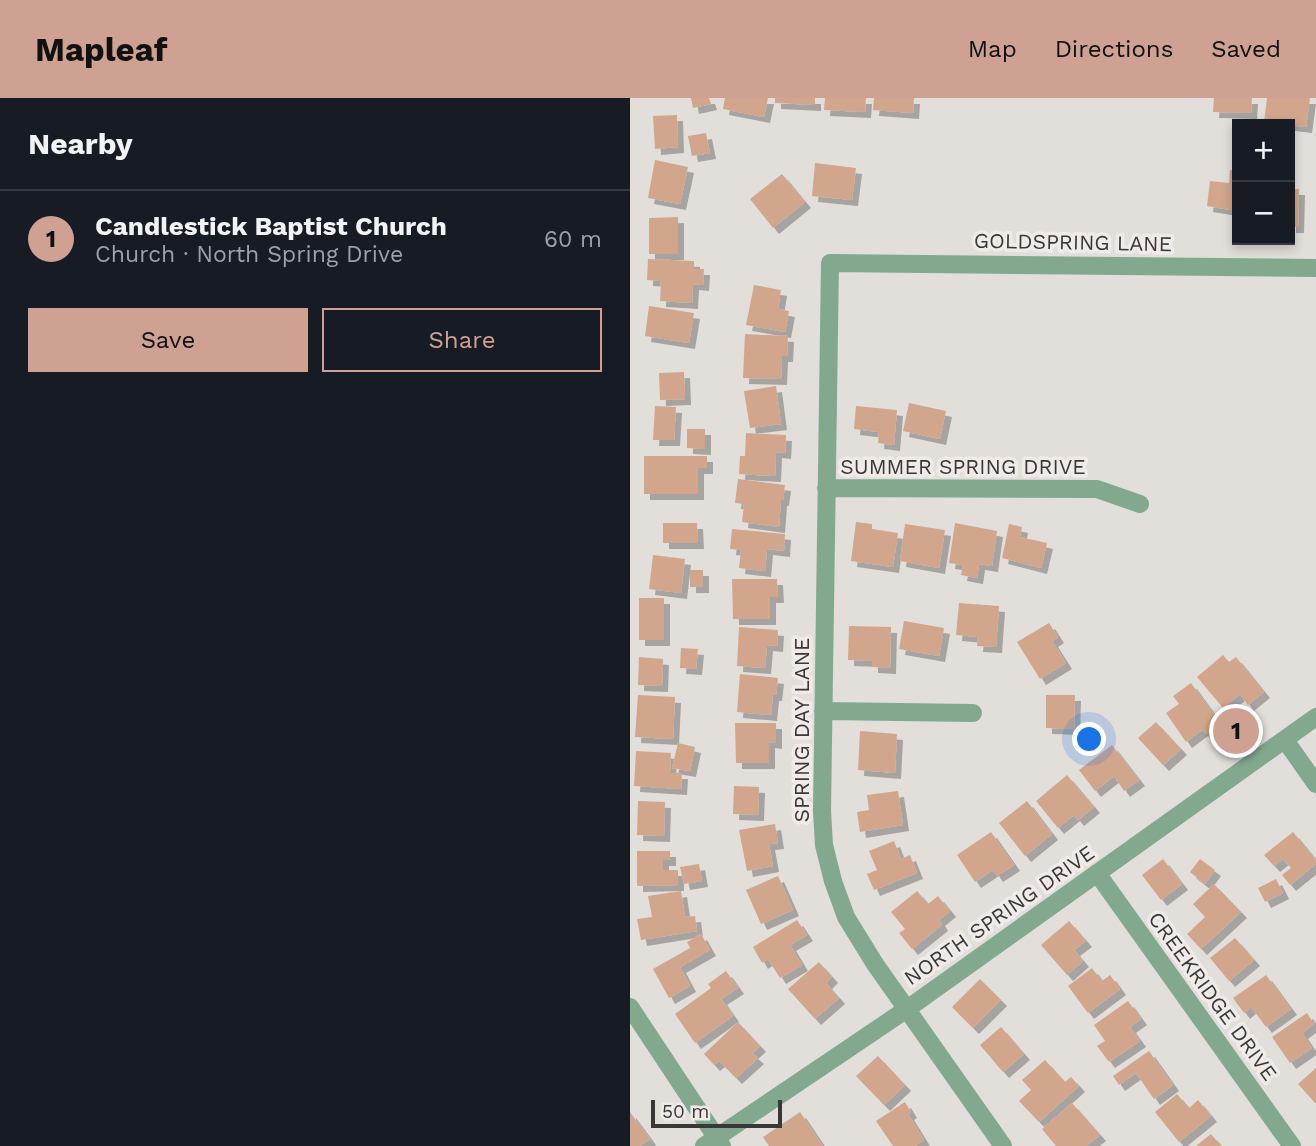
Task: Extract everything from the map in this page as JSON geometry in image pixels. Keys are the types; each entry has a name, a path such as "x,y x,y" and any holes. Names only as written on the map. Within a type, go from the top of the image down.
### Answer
{"street":[{"name":"GOLDSPRING LANE","path":"830,263 1316,268"},
{"name":"SPRING DAY LANE","path":"830,263 823,711 824,845 832,881 846,917 875,964 1003,1146"},
{"name":"SUMMER SPRING DRIVE","path":"826,488 1097,489 1140,504"},
{"path":"823,711 973,713"},
{"name":"NORTH SPRING DRIVE","path":"714,1143 1316,717"},
{"path":"1285,740 1316,784"},
{"name":"CREEKRIDGE DRIVE","path":"1097,873 1292,1146"},
{"path":"630,1007 714,1143"}],"building":[{"path":"691,98 709,98 711,104 693,108"},
{"path":"725,98 768,98 764,117 723,109"},
{"path":"775,98 815,98 815,105 775,103"},
{"path":"825,98 866,98 865,112 824,110"},
{"path":"874,98 914,98 913,113 873,110"},
{"path":"1214,98 1252,98 1251,113 1213,112"},
{"path":"1267,98 1310,98 1306,127 1295,126 1295,119 1264,119"},
{"path":"677,115 678,147 655,149 653,116"},
{"path":"706,133 710,153 692,156 688,136"},
{"path":"655,160 688,167 680,204 648,198"},
{"path":"815,163 856,168 852,200 812,196"},
{"path":"1232,170 1232,210 1207,206 1210,181 1229,183"},
{"path":"782,174 805,202 773,228 750,199"},
{"path":"1295,189 1299,189 1298,227 1295,227"},
{"path":"678,217 678,254 649,254 649,218"},
{"path":"648,259 694,261 694,269 704,269 703,285 693,284 692,303 660,301 661,281 647,280"},
{"path":"754,285 781,290 778,309 789,311 785,332 746,325"},
{"path":"649,306 694,313 689,343 645,336"},
{"path":"745,334 788,336 787,356 782,356 781,379 743,378"},
{"path":"684,372 685,399 660,400 659,373"},
{"path":"776,386 781,424 750,428 744,391"},
{"path":"909,403 946,411 940,439 903,431"},
{"path":"655,406 676,407 674,440 653,440"},
{"path":"856,406 897,410 894,445 878,443 879,432 854,429"},
{"path":"687,429 705,429 705,449 687,448"},
{"path":"746,433 786,435 785,453 776,452 775,476 739,474 740,456 745,456"},
{"path":"644,456 707,456 707,468 698,468 698,494 644,494"},
{"path":"738,479 785,485 779,527 742,522 744,504 735,503"},
{"path":"856,522 872,524 872,529 898,533 893,567 851,561"},
{"path":"663,523 697,523 698,543 663,543"},
{"path":"955,523 997,531 992,566 979,564 977,578 961,575 963,565 949,563"},
{"path":"905,524 945,530 939,568 900,561"},
{"path":"1009,524 1022,527 1020,537 1047,543 1041,568 1002,558"},
{"path":"732,529 785,534 784,551 767,549 765,571 739,568 741,550 730,549"},
{"path":"653,555 685,559 681,593 649,589"},
{"path":"690,570 703,570 703,587 690,587"},
{"path":"732,579 777,579 778,597 770,597 770,619 733,619"},
{"path":"639,598 664,598 664,640 639,640"},
{"path":"959,603 999,606 996,647 977,646 978,637 956,635"},
{"path":"904,621 944,628 939,656 899,649"},
{"path":"1049,623 1058,637 1052,641 1066,663 1040,679 1017,642"},
{"path":"849,626 891,627 890,668 872,667 872,661 848,660"},
{"path":"739,627 778,630 777,646 767,645 765,668 737,666"},
{"path":"681,648 698,649 696,669 680,668"},
{"path":"1223,655 1229,662 1236,657 1264,692 1248,705 1240,694 1223,708 1197,677"},
{"path":"639,657 663,659 662,686 638,685"},
{"path":"740,674 778,678 771,715 737,712"},
{"path":"1191,683 1220,723 1206,734 1202,730 1186,742 1166,713 1179,704 1173,696"},
{"path":"638,695 675,697 673,739 635,737"},
{"path":"1046,695 1075,695 1074,729 1046,728"},
{"path":"1156,722 1181,749 1163,765 1138,738"},
{"path":"735,723 776,723 776,743 769,742 769,763 736,763"},
{"path":"860,731 897,734 895,773 858,770"},
{"path":"678,743 695,747 690,771 672,768"},
{"path":"1112,745 1139,780 1124,791 1114,776 1095,791 1079,770"},
{"path":"636,751 671,753 670,773 682,773 681,789 634,786"},
{"path":"1067,775 1094,807 1078,820 1074,815 1058,828 1036,801"},
{"path":"734,786 759,787 758,815 733,814"},
{"path":"898,791 903,825 860,832 857,812 869,810 867,795"},
{"path":"638,801 665,802 664,836 637,835"},
{"path":"1027,801 1052,834 1025,856 999,823"},
{"path":"775,824 778,843 769,844 773,866 747,871 739,830"},
{"path":"991,832 1014,865 997,876 993,870 975,882 957,855"},
{"path":"1293,832 1316,860 1316,864 1290,885 1282,875 1291,868 1283,859 1274,866 1264,855"},
{"path":"894,841 901,859 910,855 917,873 874,890 867,874 877,870 869,851"},
{"path":"637,851 670,851 670,860 663,860 663,870 678,870 678,885 637,886"},
{"path":"1163,859 1182,884 1161,900 1142,875"},
{"path":"1200,859 1215,870 1205,884 1190,872"},
{"path":"699,864 702,881 684,884 680,867"},
{"path":"778,876 793,910 761,924 746,890"},
{"path":"1276,879 1283,893 1265,902 1258,888"},
{"path":"1214,884 1241,912 1201,949 1187,934 1205,917 1193,904"},
{"path":"681,891 685,917 695,916 697,931 641,940 637,919 652,917 648,896"},
{"path":"917,891 928,904 938,896 950,911 939,920 942,925 912,949 899,933 905,929 891,912"},
{"path":"797,920 807,935 790,945 802,965 780,978 768,959 762,963 753,947"},
{"path":"1069,921 1086,941 1074,950 1083,961 1067,975 1041,945"},
{"path":"701,934 710,950 680,967 690,986 669,998 653,969 690,948 687,942"},
{"path":"1235,938 1254,960 1229,981 1210,958"},
{"path":"819,962 832,977 826,983 839,998 815,1019 788,989"},
{"path":"1092,968 1102,981 1110,975 1120,989 1088,1013 1068,986"},
{"path":"726,971 738,988 721,999 733,1016 695,1043 675,1014 711,988 708,984"},
{"path":"1266,975 1291,1009 1266,1027 1251,1007 1244,1013 1233,998"},
{"path":"980,979 1001,1000 973,1028 952,1007"},
{"path":"1128,1001 1141,1019 1130,1027 1140,1041 1109,1062 1097,1046 1105,1041 1094,1025"},
{"path":"1307,1013 1314,1024 1302,1033 1312,1048 1290,1063 1272,1037"},
{"path":"738,1022 760,1046 752,1053 758,1058 736,1078 719,1061 714,1065 704,1054"},
{"path":"1001,1027 1024,1054 1003,1072 980,1045"},
{"path":"1149,1051 1173,1085 1154,1099 1136,1073 1119,1085 1113,1076"},
{"path":"878,1056 905,1085 884,1105 856,1076"},
{"path":"1045,1060 1065,1082 1071,1077 1079,1086 1039,1122 1019,1101 1031,1090 1022,1080"},
{"path":"1316,1068 1316,1104 1298,1084"},
{"path":"1177,1094 1189,1108 1198,1100 1211,1116 1179,1142 1155,1112"},
{"path":"905,1102 911,1112 908,1114 924,1140 915,1146 893,1146 876,1121"},
{"path":"1072,1103 1100,1135 1086,1146 1056,1146 1042,1129"},
{"path":"630,1112 650,1139 640,1146 630,1146"},
{"path":"800,1112 823,1146 769,1146 763,1137"},
{"path":"1211,1134 1221,1146 1196,1146"}],"place":[{"name":"Candlestick Baptist Church","path":"1236,731"}]}
